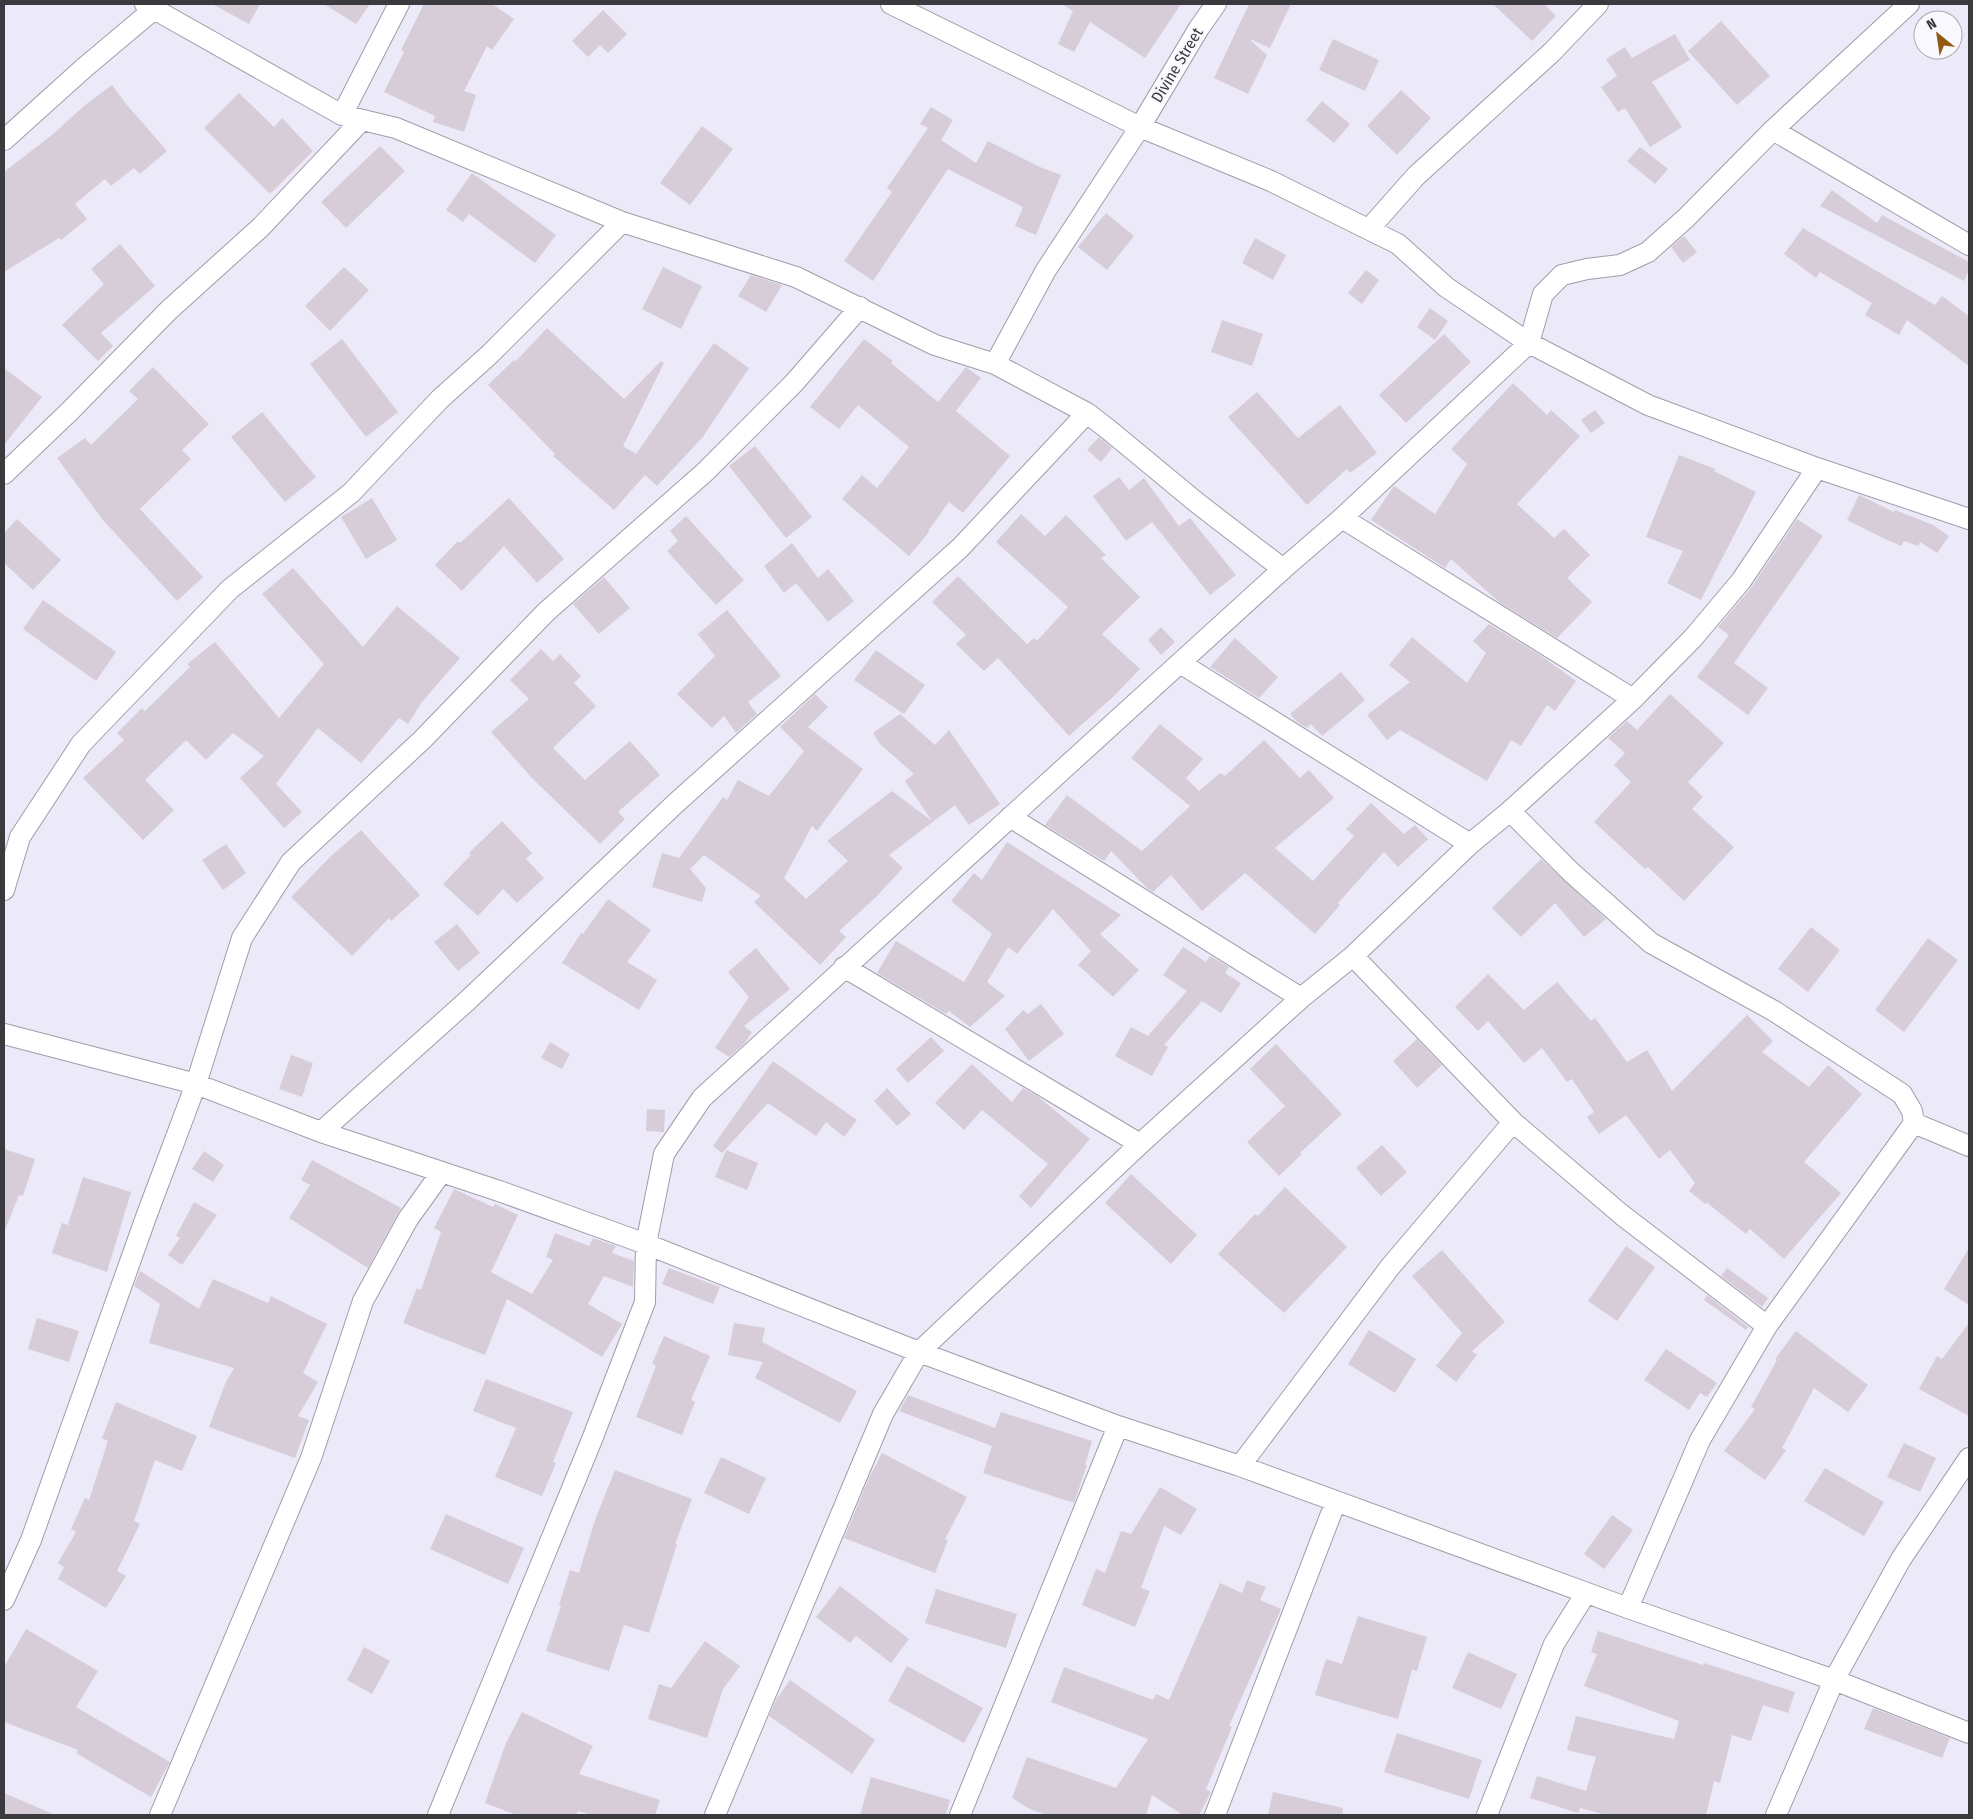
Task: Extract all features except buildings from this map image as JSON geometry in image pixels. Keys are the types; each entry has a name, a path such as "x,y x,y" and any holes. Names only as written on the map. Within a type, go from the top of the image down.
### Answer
{"street":[{"path":"342,115 400,4"},
{"path":"891,4 1140,127 1271,181 1398,244 1446,287 1529,343 1648,404 1817,468 1969,519"},
{"name":"Divine Street","path":"995,364 1046,270 1140,127 1199,28 1216,4"},
{"path":"1369,229 1416,176 1552,52 1598,4"},
{"path":"438,1815 591,1442 645,1302 646,1244 664,1154 702,1098 1283,569 1342,518 1529,343 1543,294 1562,275 1587,269 1620,265 1648,252 1686,218 1773,130 1909,4"},
{"path":"4,140 149,7 342,115 396,128 622,222 796,277 935,344 995,364 1087,413 1196,502 1283,569"},
{"path":"4,474 69,412 169,310 261,227 362,120"},
{"path":"1773,130 1969,245"},
{"path":"4,890 20,837 81,744 230,589 351,493 440,399 515,330 622,222"},
{"path":"4,1600 31,1540 196,1084 242,938 290,862 422,740 546,612 705,472 794,383 860,307"},
{"path":"321,1132 467,1001 683,796 960,548 1087,413"},
{"path":"714,1815 883,1414 919,1352 1140,1144 1301,998 1353,956 1470,844 1510,811 1633,699 1693,638 1741,581 1817,468"},
{"path":"1342,518 1633,699"},
{"path":"1180,663 1470,844"},
{"path":"1510,811 1572,873 1651,943 1774,1012 1902,1094 1912,1111 1914,1123 1767,1326 1700,1440 1628,1608"},
{"path":"1010,817 1301,998"},
{"path":"1353,956 1513,1122 1622,1215 1767,1326"},
{"path":"844,967 1140,1144"},
{"path":"4,1034 196,1084 321,1132 499,1191 646,1244 919,1352 1118,1426 1240,1466 1586,1593 1834,1680 1969,1732"},
{"path":"1240,1466 1390,1267 1513,1122"},
{"path":"1914,1123 1969,1146"},
{"path":"160,1815 311,1458 363,1302 408,1219 442,1173"},
{"path":"960,1815 1118,1426"},
{"path":"1776,1815 1834,1680 1901,1559 1969,1458"},
{"path":"1214,1815 1336,1501"},
{"path":"1487,1815 1554,1644 1586,1593"}]}
